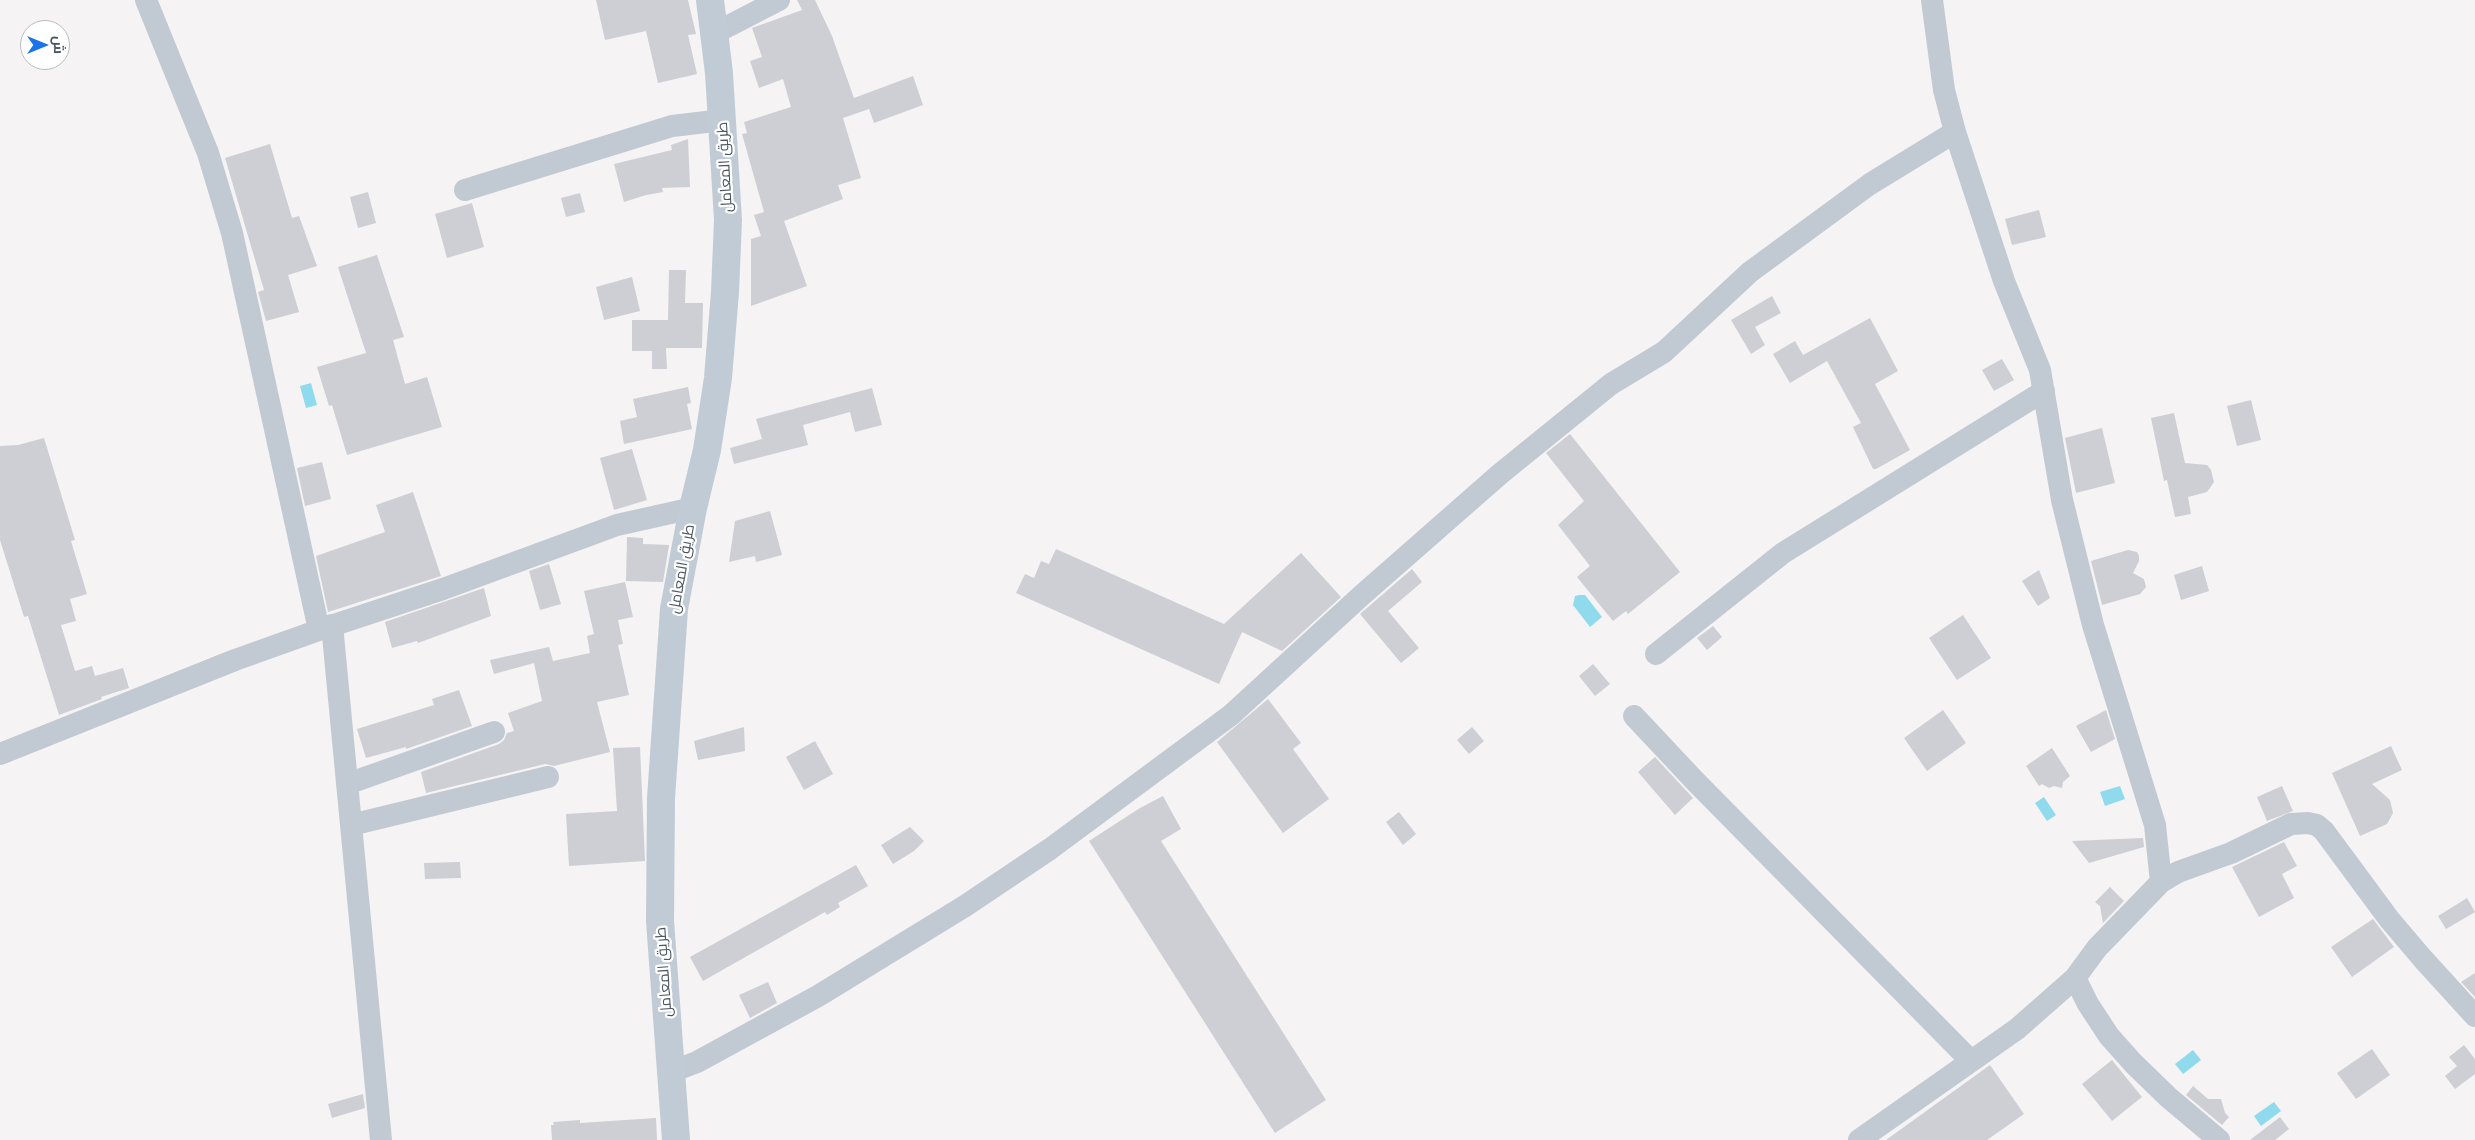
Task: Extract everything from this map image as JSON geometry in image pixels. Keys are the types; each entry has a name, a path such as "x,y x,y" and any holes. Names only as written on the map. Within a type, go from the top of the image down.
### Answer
{"main road":[{"name":"طريق المعامل","path":"676,1140 660,921 661,798 674,610 706,450 718,378 725,292 728,220 723,120 716,33 710,0"}],"street":[{"path":"146,0 208,153 232,233 326,627 347,784 381,1140"},
{"path":"716,33 779,0"},
{"path":"1932,0 1944,90 1955,132 2004,281 2040,370 2062,500 2093,625 2155,825 2161,882"},
{"path":"465,190 672,126 723,120"},
{"path":"671,1072 697,1062 818,996 965,906 1050,849 1231,715 1362,595 1500,474 1611,384 1664,352 1750,272 1870,184 1955,132"},
{"path":"1656,654 1783,553 2044,390"},
{"path":"0,754 235,660 326,627 442,589 617,525 693,508"},
{"path":"1634,716 1695,781 1971,1061"},
{"path":"347,784 494,732"},
{"path":"351,824 548,777"},
{"path":"1859,1140 2017,1029 2075,978 2097,948 2161,882 2178,872 2231,853 2291,824 2317,825 2332,838 2400,932 2475,1016"},
{"path":"2075,978 2088,1004 2109,1036 2132,1063 2219,1140"}],"water":[{"path":"311,383 317,405 306,408 300,386"},
{"path":"1585,595 1602,617 1590,627 1573,605 1575,596"},
{"path":"2120,786 2125,799 2105,806 2100,792"},
{"path":"2044,797 2056,815 2047,821 2035,803"},
{"path":"2193,1050 2201,1060 2183,1074 2175,1064"},
{"path":"2274,1102 2281,1111 2261,1126 2254,1116"}],"building":[{"path":"596,0 688,0 696,34 688,35 697,74 658,83 646,31 605,40"},
{"path":"797,0 815,0 832,36 854,98 913,76 923,105 874,123 869,109 843,118 861,178 838,185 843,199 784,221 807,286 751,306 751,239 761,236 754,215 764,212 742,134 747,133 744,122 791,107 783,79 759,88 750,61 762,57 752,28 802,10"},
{"path":"688,139 690,187 662,188 663,192 624,202 614,164 672,150 671,145"},
{"path":"270,144 292,218 299,216 317,266 288,275 299,312 266,321 258,292 264,290 225,158"},
{"path":"368,192 376,223 358,228 350,197"},
{"path":"580,193 585,212 566,217 561,198"},
{"path":"472,203 484,247 447,258 435,214"},
{"path":"2039,210 2046,237 2012,245 2005,219"},
{"path":"377,255 404,337 393,340 405,384 427,377 442,427 347,455 332,405 329,406 317,367 366,353 338,267"},
{"path":"669,270 686,270 685,303 703,303 702,348 666,348 667,369 652,369 652,351 632,351 632,320 668,320"},
{"path":"632,277 640,311 604,320 596,287"},
{"path":"1772,296 1781,313 1755,327 1765,345 1751,354 1731,320"},
{"path":"1870,318 1898,371 1875,384 1910,450 1876,469 1873,469 1853,427 1861,423 1827,361 1790,383 1773,354 1795,341 1803,355"},
{"path":"2002,359 2014,380 1994,391 1982,370"},
{"path":"688,387 691,403 687,404 692,429 624,444 620,421 637,417 633,399"},
{"path":"872,388 882,425 855,432 850,412 803,425 808,445 734,464 730,448 762,439 756,419"},
{"path":"2251,400 2261,440 2237,446 2227,406"},
{"path":"2174,413 2185,463 2207,465 2211,470 2214,482 2207,492 2188,497 2191,514 2175,517 2167,480 2164,481 2151,418"},
{"path":"2102,428 2115,483 2076,493 2065,438"},
{"path":"1570,434 1680,572 1628,614 1626,611 1613,621 1577,577 1590,566 1558,525 1584,501 1546,453"},
{"path":"44,438 75,540 71,541 87,594 70,599 76,621 61,625 75,671 92,666 95,676 123,668 129,688 101,697 102,699 59,715 28,616 24,617 0,540 0,446 18,445"},
{"path":"632,449 647,500 614,510 600,458"},
{"path":"322,462 331,499 305,506 297,468"},
{"path":"413,492 441,576 328,612 316,556 385,532 376,505"},
{"path":"770,511 782,555 756,562 755,556 729,562 735,521"},
{"path":"627,537 643,538 643,544 669,545 663,582 626,581"},
{"path":"1056,549 1224,624 1301,553 1341,597 1282,651 1242,632 1219,684 1016,593 1025,574 1034,578 1041,561 1049,564"},
{"path":"2128,550 2137,552 2139,556 2139,561 2133,573 2144,579 2146,587 2140,594 2102,605 2091,561"},
{"path":"549,564 561,604 540,610 529,571"},
{"path":"2202,566 2209,591 2181,600 2174,575"},
{"path":"1412,569 1422,582 1388,611 1419,648 1401,663 1360,614"},
{"path":"2039,570 2050,598 2038,606 2022,581"},
{"path":"625,582 633,617 618,620 623,644 618,645 629,695 597,702 610,752 554,766 545,764 426,793 421,772 499,744 504,740 507,733 514,731 508,713 542,701 534,663 494,674 490,660 549,647 553,661 590,653 587,636 594,634 584,591"},
{"path":"484,588 491,616 418,643 417,641 392,648 385,622"},
{"path":"1963,615 1991,658 1957,680 1929,638"},
{"path":"1713,626 1722,637 1707,650 1697,638"},
{"path":"1593,664 1610,684 1595,696 1579,676"},
{"path":"459,690 472,726 406,749 406,747 366,758 357,729 434,705 432,699"},
{"path":"1268,699 1301,743 1293,749 1329,799 1283,833 1217,742"},
{"path":"1943,710 1966,743 1927,771 1904,738"},
{"path":"2106,710 2115,739 2091,752 2076,726"},
{"path":"744,727 745,751 698,760 694,741"},
{"path":"1472,727 1484,741 1469,754 1457,740"},
{"path":"815,741 833,774 804,790 786,757"},
{"path":"2391,746 2402,770 2372,784 2390,800 2393,813 2387,824 2360,836 2332,773"},
{"path":"640,747 645,861 569,866 566,814 617,811 613,748"},
{"path":"2052,748 2070,776 2063,782 2062,788 2054,786 2049,788 2042,784 2039,786 2026,766"},
{"path":"1655,757 1693,798 1675,815 1638,772"},
{"path":"2282,786 2293,811 2267,821 2257,797"},
{"path":"1163,796 1181,829 1161,841 1326,1100 1275,1133 1089,841 1140,808"},
{"path":"1399,812 1416,834 1403,845 1386,822"},
{"path":"910,827 924,841 914,851 893,864 881,845"},
{"path":"2143,838 2144,847 2089,863 2072,841"},
{"path":"2284,842 2297,866 2282,874 2294,898 2259,917 2232,867"},
{"path":"460,862 461,878 425,879 424,863"},
{"path":"856,865 868,886 838,903 840,907 827,915 825,912 703,981 690,957"},
{"path":"2110,887 2124,901 2103,923 2100,906 2095,902"},
{"path":"2467,898 2475,912 2446,929 2438,916"},
{"path":"2373,919 2394,947 2352,977 2331,947"},
{"path":"2475,973 2475,997 2461,982"},
{"path":"768,982 777,1003 750,1018 739,995"},
{"path":"2464,1045 2475,1059 2475,1074 2455,1089 2445,1076 2457,1066 2449,1057"},
{"path":"2372,1049 2390,1075 2356,1099 2337,1073"},
{"path":"2112,1060 2142,1097 2112,1121 2082,1084"},
{"path":"1990,1065 2024,1114 1987,1140 1886,1140"},
{"path":"2193,1086 2208,1099 2221,1099 2225,1113 2229,1117 2222,1125 2186,1095"},
{"path":"363,1094 365,1108 332,1118 328,1104"},
{"path":"2280,1117 2289,1129 2275,1140 2250,1140"},
{"path":"656,1118 657,1140 552,1140 551,1125 554,1125 553,1122 580,1120 580,1123"}]}
